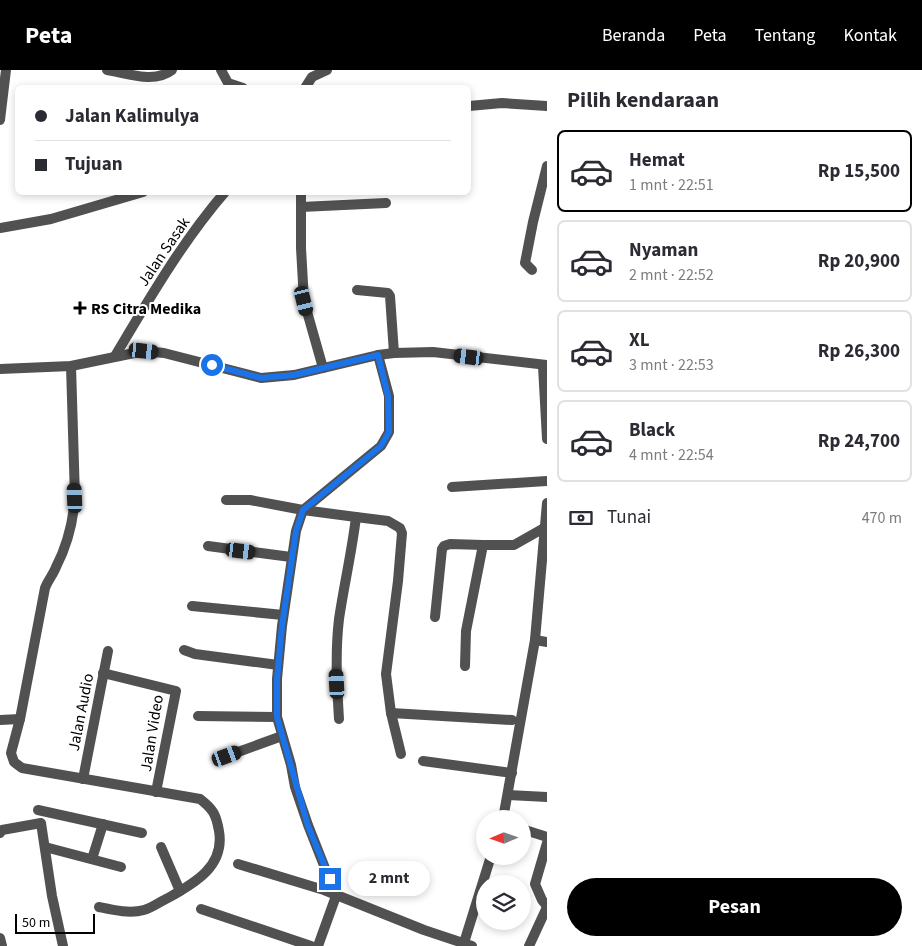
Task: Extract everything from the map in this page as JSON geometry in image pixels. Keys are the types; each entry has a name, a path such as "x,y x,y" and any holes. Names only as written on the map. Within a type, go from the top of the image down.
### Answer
{"street":[{"path":"0,120 6,70"},
{"path":"106,70 153,78 172,70"},
{"path":"222,70 228,83 234,85"},
{"path":"312,74 327,70"},
{"path":"471,106 502,103 547,106"},
{"path":"532,270 526,263 533,222 547,166"},
{"path":"0,228 51,219 132,195"},
{"name":"Jalan Sasak","path":"115,356 156,286 204,217 223,195"},
{"path":"302,195 301,248 304,301 322,368"},
{"path":"302,207 386,203"},
{"path":"357,290 388,294 390,296 394,353"},
{"path":"0,369 71,366 144,351 164,353 261,378 294,375 394,353 433,352 545,366 547,439"},
{"path":"318,946 336,896 308,826 277,717 278,665 291,557 296,531 303,510 381,446 389,432 388,396 378,355"},
{"path":"71,366 74,512 63,552 45,588 20,719 11,753 14,762 22,768 200,799 212,808 217,819 222,844 214,863 205,874 180,891 144,910 125,911 98,907"},
{"path":"452,487 547,481"},
{"path":"226,500 250,500 303,510 388,521 400,528 402,534 398,581 386,674 391,713 401,754"},
{"path":"505,810 535,640 547,503"},
{"path":"339,719 336,667 340,619 356,517"},
{"path":"435,617 442,549 444,546 450,544 514,545 544,528"},
{"path":"465,666 466,631 483,545"},
{"path":"208,546 291,557"},
{"path":"192,606 283,616"},
{"path":"535,640 547,642"},
{"path":"184,650 195,654 278,665"},
{"name":"Jalan Audio","path":"83,779 108,651"},
{"name":"Jalan Video","path":"103,673 176,691 156,792"},
{"path":"391,713 512,720"},
{"path":"198,716 277,717"},
{"path":"0,720 20,719"},
{"path":"227,756 282,736"},
{"path":"423,761 512,773"},
{"path":"508,795 547,797"},
{"path":"38,810 142,833"},
{"path":"0,833 2,830 41,823 52,896 64,946"},
{"path":"92,859 103,824"},
{"path":"531,832 547,838"},
{"path":"529,946 547,906 542,900 535,884 547,843"},
{"path":"46,847 121,867"},
{"path":"161,847 180,891"},
{"path":"238,864 324,890 466,945 488,865"},
{"path":"201,909 311,946"},
{"path":"0,938 2,946"}],"place":[{"name":"RS Citra Medika","path":"80,308"}],"route":[{"path":"212,365 261,378 294,375 378,355 388,396 389,432 381,446 325,490 303,510 296,531 291,557 282,626 277,679 277,717 295,786 308,826 330,879"}]}
